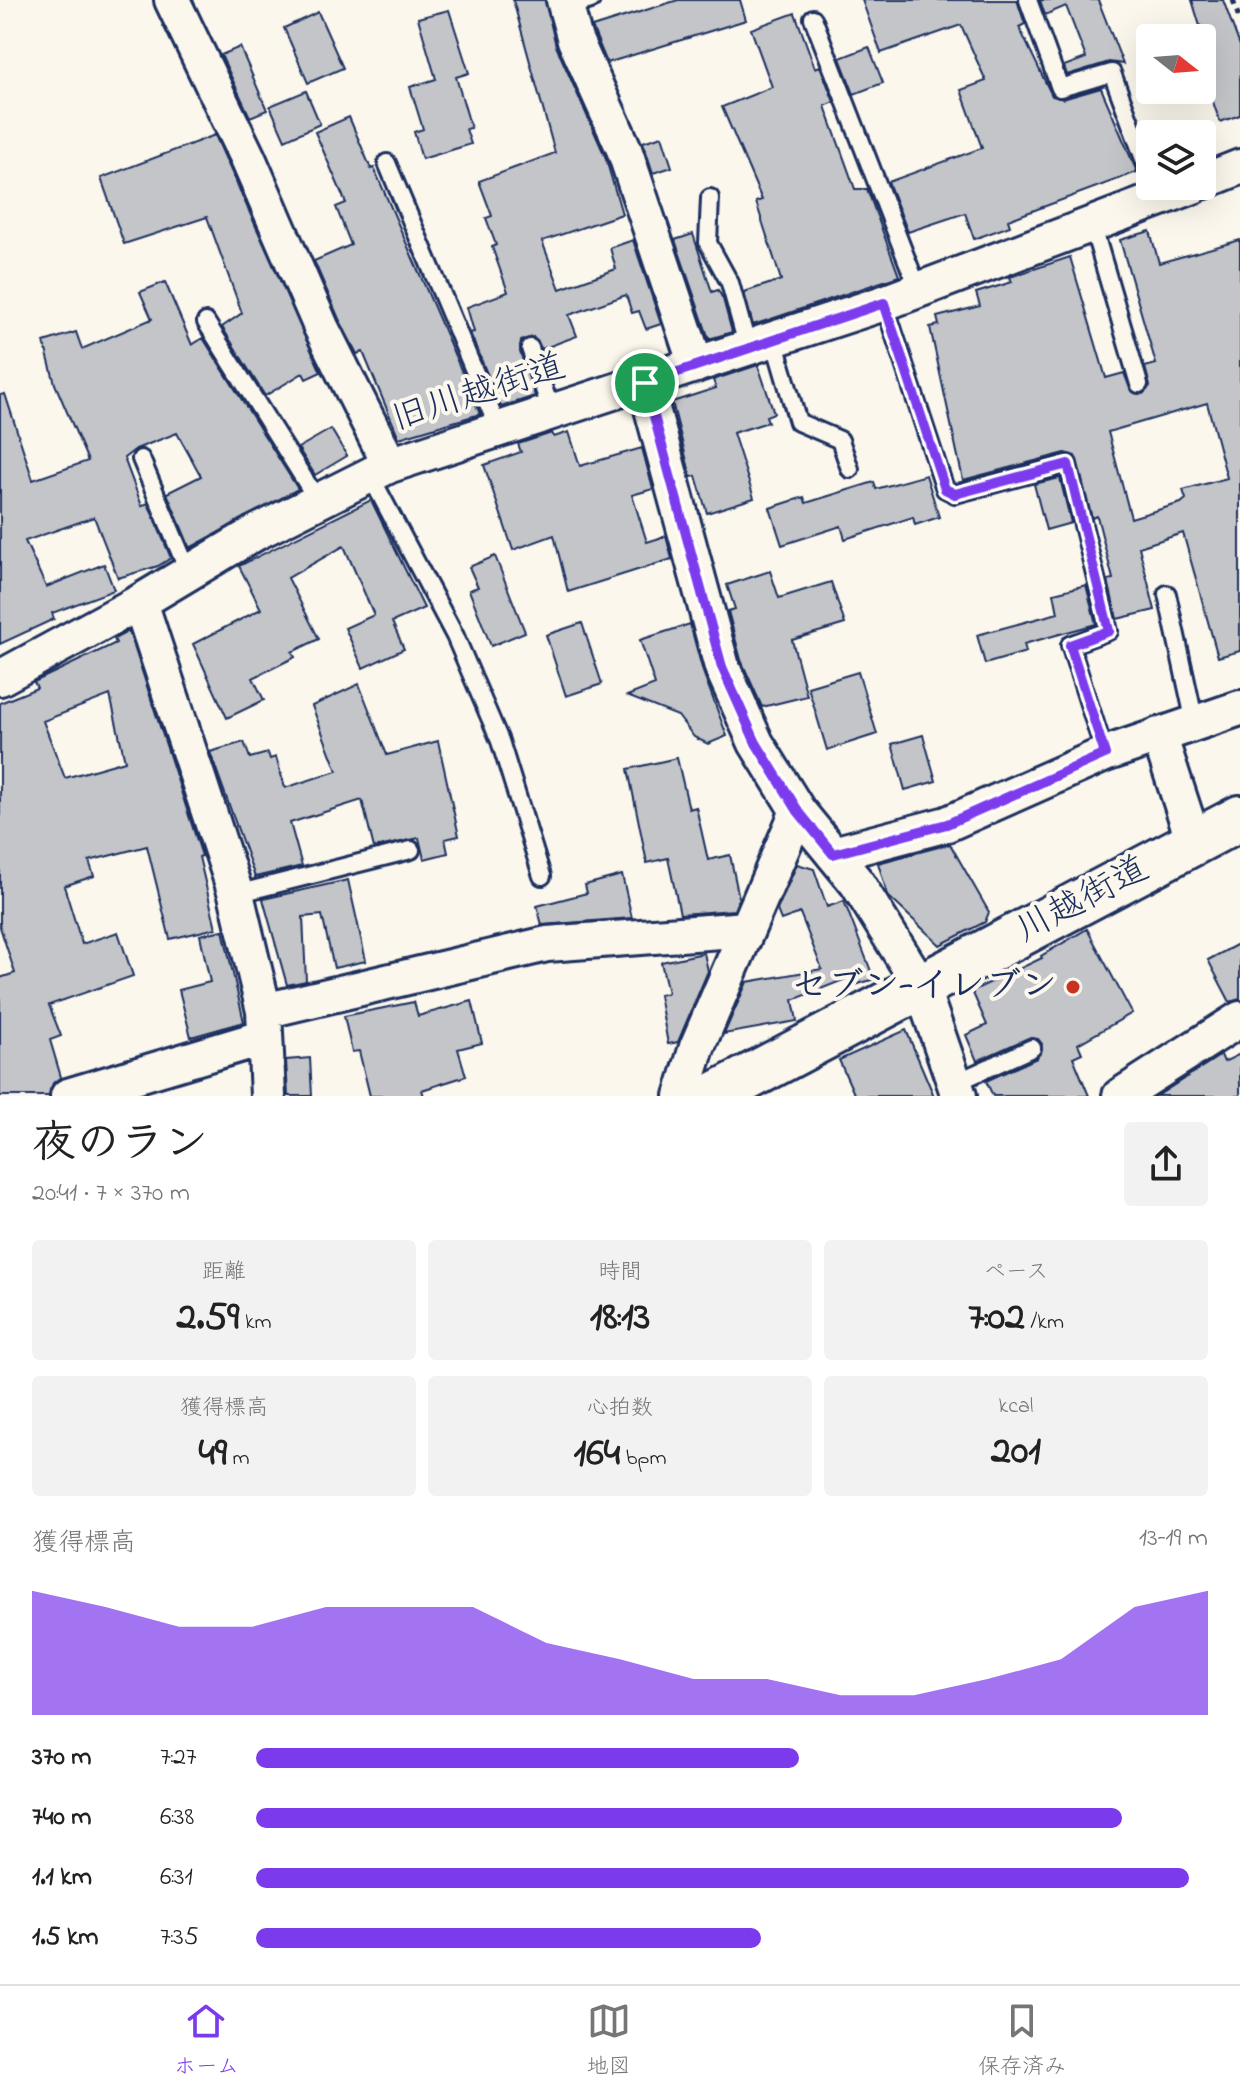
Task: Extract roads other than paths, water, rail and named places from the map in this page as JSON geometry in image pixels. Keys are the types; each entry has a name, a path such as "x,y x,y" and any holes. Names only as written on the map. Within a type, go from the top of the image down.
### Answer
{"highway":[{"name":"川越街道","path":"713,1096 1240,818"}],"street":[{"path":"172,0 248,158 380,470"},
{"path":"574,3 575,40 624,149 696,365"},
{"path":"1216,176 1240,167"},
{"name":"旧川越街道","path":"0,678 140,602 188,571 380,470 884,303 1093,227 1136,198"},
{"path":"645,383 722,667 756,743 798,811 857,883 921,986 957,1090"},
{"path":"140,602 236,894 264,1024 268,1096"},
{"path":"833,854 947,824 1105,754 1240,708"},
{"path":"1159,735 1194,842"},
{"path":"682,1096 697,1047 798,811"},
{"path":"68,1096 264,1024 547,944 747,929"},
{"path":"1120,1096 1240,1019"}],"lane":[{"path":"1028,0 1060,88 1112,73 1136,138"},
{"path":"813,18 918,289"},
{"path":"387,163 499,430"},
{"path":"710,198 708,243 798,422 840,440 850,469"},
{"path":"1093,227 1139,384"},
{"path":"884,303 945,489 955,494 1068,464 1109,631 1070,645 1105,754"},
{"path":"206,322 318,501"},
{"path":"530,348 552,413"},
{"path":"141,459 188,571"},
{"path":"380,470 500,741 542,876"},
{"path":"1167,594 1195,723"},
{"path":"236,894 411,850"},
{"path":"957,1090 1032,1048"}],"place":[{"name":"セブン-イレブン","path":"1073,987"}]}
